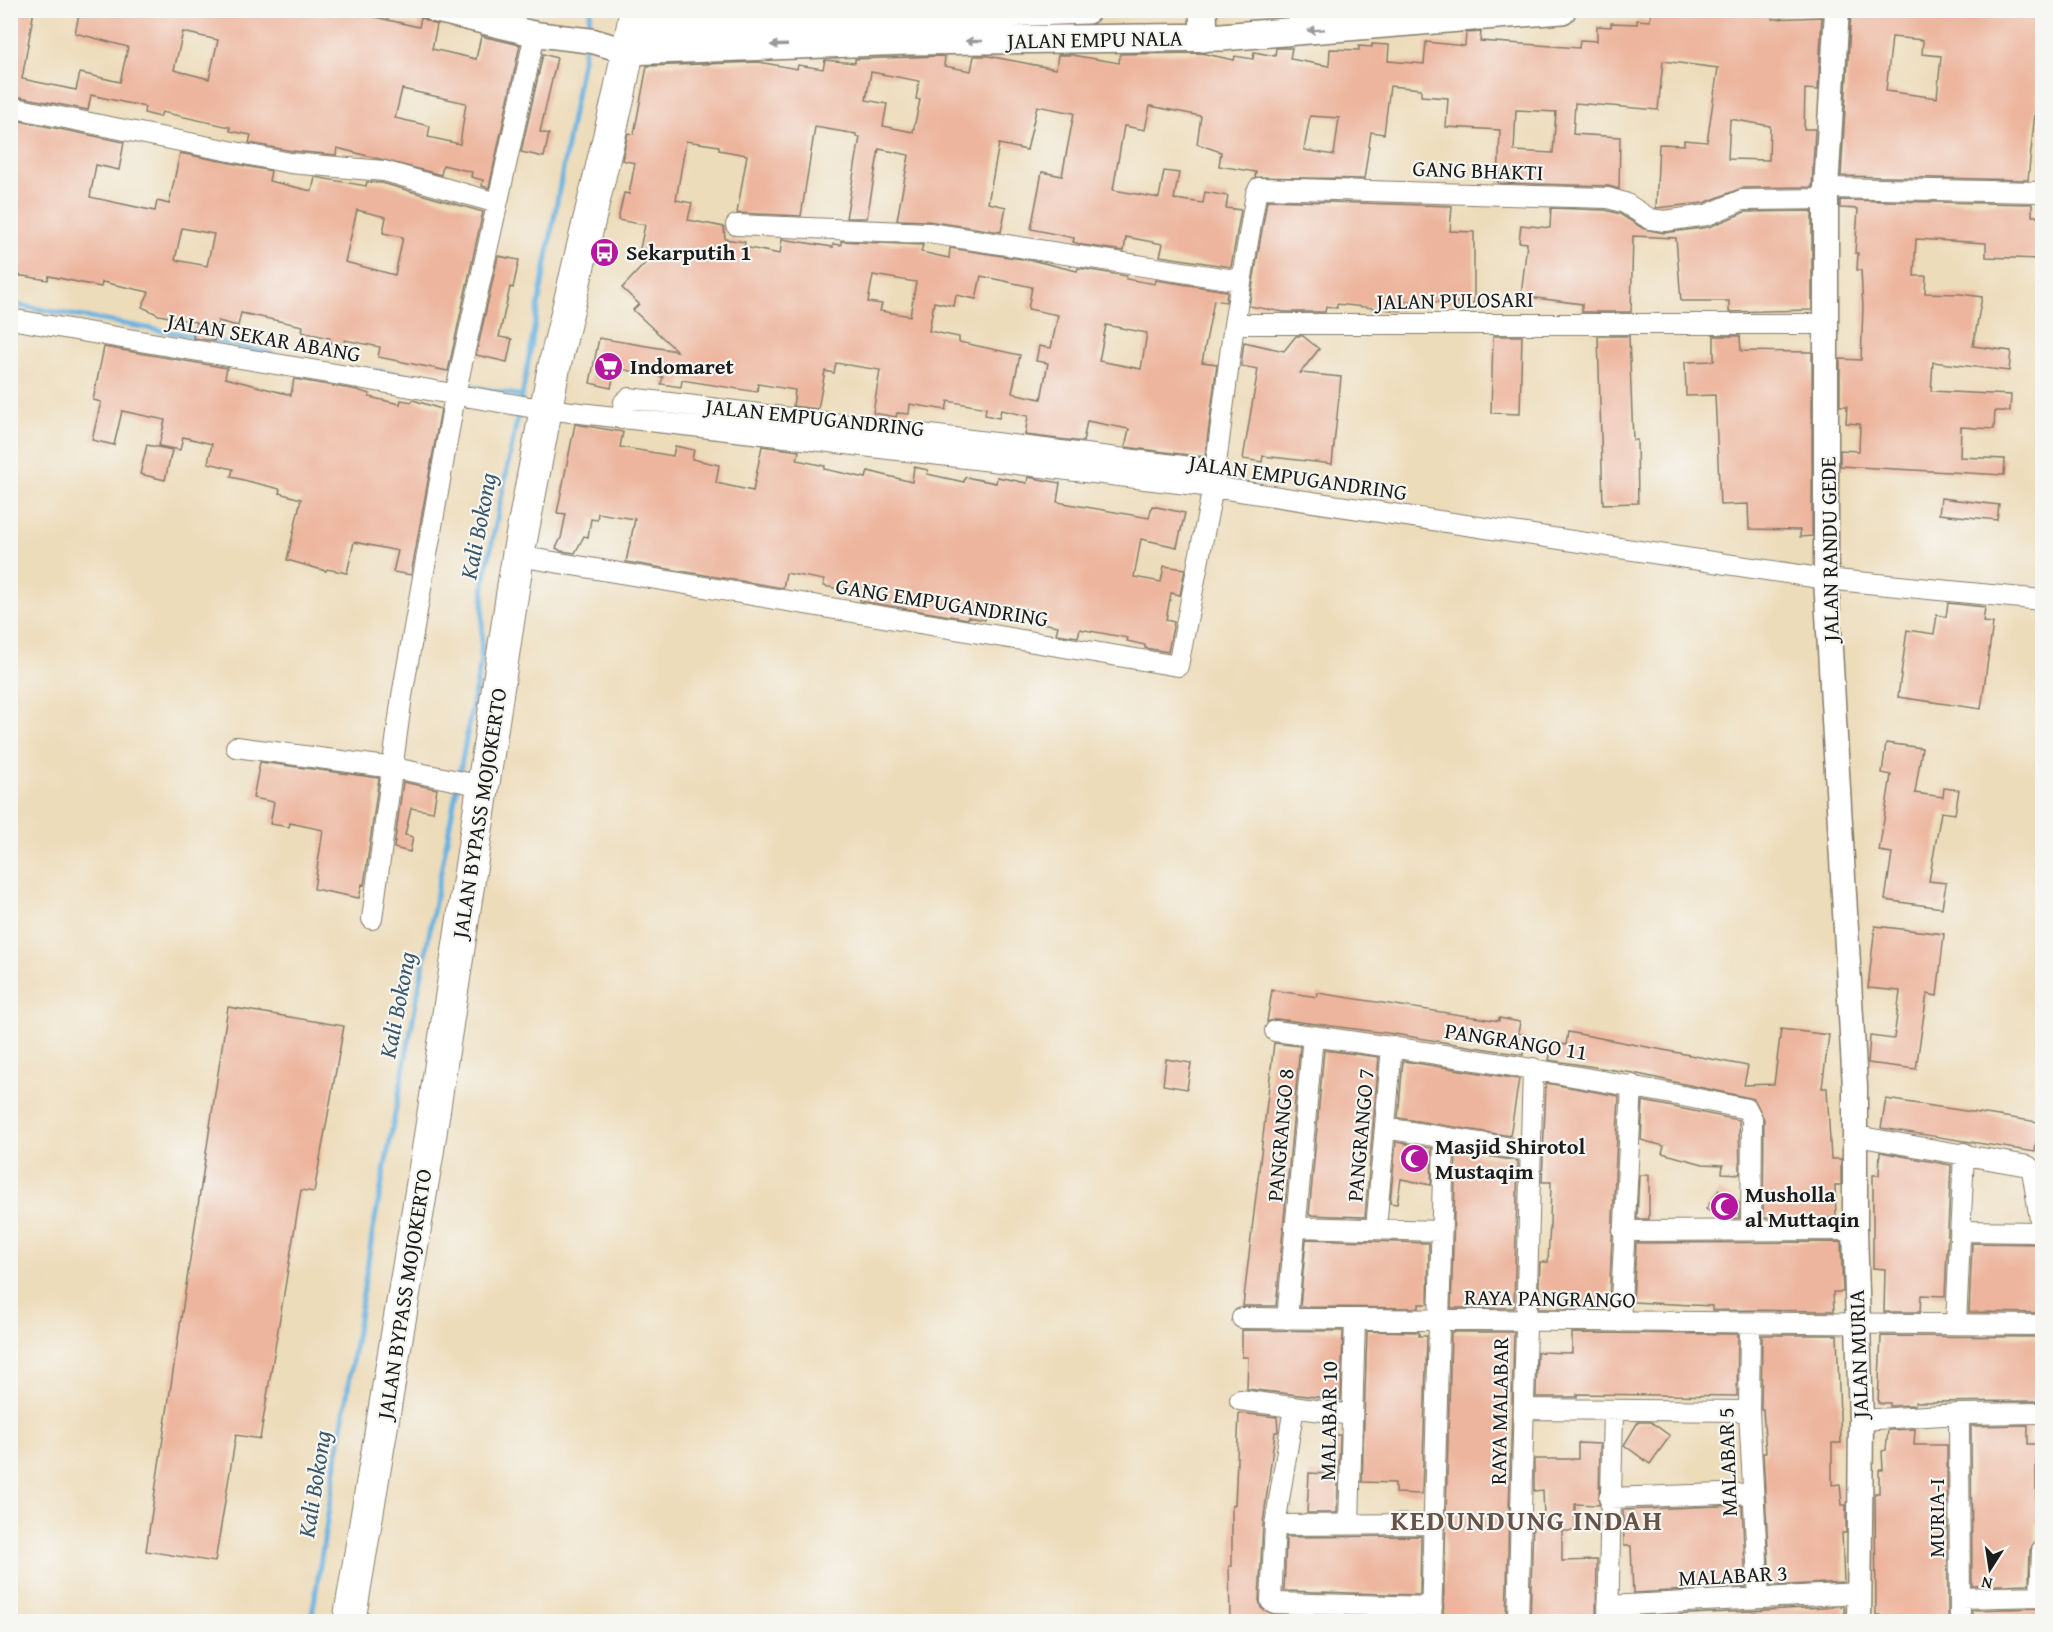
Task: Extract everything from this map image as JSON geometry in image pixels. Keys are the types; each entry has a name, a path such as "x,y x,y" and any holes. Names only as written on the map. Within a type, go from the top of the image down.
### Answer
{"highway":[{"name":"JALAN BYPASS MOJOKERTO","path":"349,1622 427,1156 466,782 518,556 528,406 619,95 632,25"}],"main road":[{"name":"JALAN EMPU NALA","path":"632,25 685,16 1087,10"},
{"path":"1203,10 1204,38"},
{"name":"JALAN EMPU NALA","path":"632,25 909,41 1204,38 1252,23 1562,10"}],"street":[{"path":"435,10 535,34 588,41 632,25"},
{"name":"JALAN RANDU GEDE","path":"1837,10 1826,194 1826,570 1855,1087"},
{"path":"372,919 402,696 457,389 496,203 535,34"},
{"path":"10,107 290,163 384,171 496,203"},
{"name":"GANG BHAKTI","path":"1234,324 1240,281 1259,188 1608,198 1624,203 1643,216 1657,221 1707,215 1742,200 1826,194"},
{"path":"1826,194 2043,192"},
{"path":"736,225 929,233 1240,281"},
{"name":"JALAN SEKAR ABANG","path":"10,319 457,389 528,406"},
{"path":"1214,477 1234,324"},
{"name":"JALAN PULOSARI","path":"1234,324 1827,324"},
{"name":"JALAN EMPUGANDRING","path":"528,406 623,410 879,436 1214,477 1826,570 2043,600"},
{"name":"GANG EMPUGANDRING","path":"518,556 1178,666 1214,477"},
{"path":"236,747 394,768 466,782"},
{"path":"1275,1031 1392,1046"},
{"name":"PANGRANGO 8","path":"1287,1319 1313,1036"},
{"name":"PANGRANGO 11","path":"1392,1046 1632,1085 1747,1109 1752,1119 1751,1230"},
{"name":"PANGRANGO 7","path":"1376,1229 1392,1046"},
{"name":"RAYA MALABAR","path":"1519,1615 1533,1068"},
{"path":"1620,1322 1632,1085"},
{"name":"JALAN MURIA","path":"1855,1087 1856,1325 1861,1420 1859,1622"},
{"path":"1385,1128 1530,1151"},
{"path":"1856,1136 1964,1153 2028,1166 2032,1170 2042,1232 1960,1232"},
{"path":"1294,1407 1275,1525 1271,1599 1275,1603 1431,1614 1444,1138"},
{"path":"1956,1324 1964,1153"},
{"path":"1295,1227 1442,1231"},
{"path":"1623,1231 1855,1230"},
{"name":"RAYA PANGRANGO","path":"1242,1318 2043,1325"},
{"name":"MALABAR 10","path":"1349,1524 1355,1319"},
{"name":"MALABAR 5","path":"1750,1324 1751,1493 1759,1598"},
{"path":"1240,1400 1352,1414"},
{"path":"1524,1409 1749,1411"},
{"path":"1608,1614 1609,1497 1613,1411"},
{"path":"1861,1420 1959,1414 2043,1413"},
{"name":"MURIA-I","path":"1959,1414 1960,1622"},
{"path":"1609,1497 1751,1493"},
{"path":"1275,1525 1433,1524"},
{"path":"1960,1598 2041,1596 2043,1551"},
{"name":"MALABAR 3","path":"1608,1614 1759,1598 1860,1593"}],"building":[{"path":"15,10 34,10 22,79 76,90 80,73 120,82 128,47 75,33 80,10 109,10 136,16 137,10 344,10 419,27 421,18 424,19 437,25 432,49 476,59 481,36 520,45 489,188 482,186 483,180 471,177 472,172 443,165 441,175 337,148 336,155 292,151 249,143 251,135 230,131 230,127 162,112 160,117 144,113 145,107 91,95 88,110 10,95 10,39","holes":["183,32 218,40 209,79 174,70","402,89 466,103 460,144 428,137 430,126 395,118"]},
{"path":"1651,10 1713,16 1714,10 1746,14 1746,11 1773,15 1772,19 1822,17 1818,90 1805,89 1804,129 1815,129 1812,187 1742,188 1704,203 1656,208 1659,144 1684,145 1684,140 1707,142 1718,68 1663,61 1658,110 1575,103 1573,134 1620,137 1619,189 1608,186 1498,183 1500,130 1446,127 1448,98 1421,96 1421,89 1390,86 1384,134 1371,132 1364,179 1255,177 1256,172 1219,166 1221,152 1197,144 1201,116 1150,106 1145,130 1124,126 1113,190 1159,198 1164,171 1179,173 1174,199 1203,203 1205,192 1228,196 1226,208 1241,210 1231,267 1160,256 1163,244 1126,237 1124,251 1083,245 1073,242 1074,238 1031,229 1042,172 1062,176 1074,113 1037,106 1027,150 999,144 988,203 1006,207 1001,232 927,221 897,220 909,155 879,149 867,218 846,218 860,137 856,137 856,134 815,127 801,216 737,213 747,155 719,150 719,146 686,141 676,200 692,203 688,220 724,227 725,239 745,242 744,247 780,254 782,239 833,247 833,244 841,245 841,241 923,245 921,252 949,258 950,248 1035,261 1077,271 1078,268 1127,276 1126,279 1155,284 1156,280 1227,291 1226,302 1214,300 1202,362 1217,364 1205,457 1125,447 1129,429 1087,421 1083,442 1025,435 1028,416 1001,410 999,418 985,415 986,408 948,401 946,410 910,404 909,414 897,413 896,417 873,413 880,370 836,363 834,373 825,371 818,409 793,406 795,390 758,384 757,392 682,380 681,387 661,384 663,377 615,368 611,388 590,383 599,338 677,351 633,310 639,304 622,288 652,256 639,253 645,225 618,220 624,193 629,194 635,163 622,160 628,133 634,134 647,66 759,62 797,69 798,65 823,69 825,60 855,63 855,59 940,56 945,57 944,66 971,71 974,56 988,56 1056,69 1058,55 1072,55 1119,63 1120,54 1201,53 1234,60 1235,56 1253,59 1254,52 1275,56 1276,48 1292,48 1290,59 1329,66 1330,49 1359,50 1359,46 1372,47 1372,44 1389,45 1388,61 1424,64 1426,42 1465,46 1466,33 1481,32 1480,41 1579,48 1580,40 1597,41 1597,26 1611,27 1611,23 1637,24 1637,20 1650,21","holes":["871,72 919,81 916,99 920,100 913,132 883,126 887,104 866,100","1516,110 1556,112 1553,153 1514,151","1310,116 1339,118 1334,155 1304,150","1730,119 1770,126 1769,160 1728,159","873,275 916,282 910,316 880,311 882,304 868,302","981,276 1032,287 1028,309 1058,315 1051,348 1039,346 1036,361 1048,363 1041,399 1012,393 1020,355 959,342 959,337 929,331 934,302 954,306 956,295 976,299","1106,325 1147,333 1141,369 1099,361"]},
{"path":"1851,10 2042,10 2039,40 2043,40 2043,64 2040,64 2028,180 1841,176","holes":["1892,37 1923,40 1922,54 1941,56 1937,98 1886,91"]},
{"path":"543,54 557,58 540,132 549,134 544,157 521,152"},
{"path":"10,119 124,142 119,170 96,165 90,197 155,211 157,201 169,204 180,153 271,171 269,181 312,191 315,177 366,186 367,182 382,183 483,212 448,371 378,357 380,347 345,340 343,345 329,342 330,338 302,332 303,326 241,313 238,326 218,321 214,341 193,338 196,322 159,315 142,307 149,292 102,282 101,287 49,276 48,280 10,274","holes":["357,210 386,217 383,233 403,237 395,275 345,262","182,228 214,234 207,266 175,260"]},
{"path":"1267,200 1452,206 1450,231 1474,232 1474,303 1402,301 1401,311 1337,304 1337,308 1326,306 1325,312 1284,312 1249,306"},
{"path":"1840,200 2032,204 2032,216 2040,216 2039,259 1986,257 1986,243 1916,239 1914,276 1926,276 1925,293 1982,297 1973,346 2011,351 2009,371 1933,362 1931,391 2011,395 2010,411 1995,411 1994,429 1961,427 1960,457 2005,459 2004,475 1840,466 1840,450 1859,451 1860,424 1846,423 1847,406 1840,406 1840,359 1861,360 1863,307 1861,270 1857,270 1858,253 1855,253 1858,209 1840,208"},
{"path":"1551,208 1606,210 1620,214 1644,229 1664,233 1709,227 1745,212 1812,211 1812,310 1729,312 1729,301 1681,301 1676,238 1633,236 1631,312 1582,312 1582,304 1521,296 1527,243 1519,242 1521,225 1550,228"},
{"path":"498,256 519,260 513,288 510,287 499,337 512,339 507,362 476,355"},
{"path":"1296,336 1303,336 1319,349 1300,373 1341,377 1332,464 1263,456 1262,462 1243,459 1258,369 1241,366 1244,342 1284,351"},
{"path":"1493,336 1522,336 1520,414 1491,413"},
{"path":"1598,336 1629,336 1633,440 1637,440 1638,503 1603,504"},
{"path":"1714,336 1740,336 1741,351 1812,352 1812,536 1800,537 1800,530 1749,529 1748,504 1720,505 1715,395 1686,396 1685,362 1714,361"},
{"path":"104,347 227,368 225,378 291,395 294,379 357,390 370,394 369,397 400,404 401,400 412,402 413,400 441,409 411,575 393,572 398,551 354,542 347,573 327,569 326,571 287,560 301,499 279,493 280,489 231,477 233,469 208,463 212,444 183,437 180,450 159,446 165,420 122,411 114,445 92,440 101,402 93,400"},
{"path":"575,424 623,432 620,447 673,456 675,446 694,450 692,459 719,465 716,483 753,491 762,446 799,451 797,460 825,466 824,469 866,478 868,471 912,482 914,467 928,470 927,474 964,482 965,477 996,483 997,477 1027,483 1028,477 1060,483 1057,502 1149,518 1152,506 1185,513 1177,547 1141,539 1134,577 1161,582 1164,566 1185,569 1180,595 1171,593 1166,620 1174,622 1168,652 1145,648 1145,645 1127,641 1128,638 1080,629 1078,637 1056,634 1058,626 1036,622 1038,612 1003,604 1000,618 986,615 985,620 968,617 968,619 860,601 861,593 823,586 824,580 786,573 783,588 626,562 635,519 598,513 597,520 591,519 588,537 584,536 575,553 561,551 556,548 561,538 566,514 557,513"},
{"path":"147,445 172,450 165,480 140,474"},
{"path":"1941,498 1999,505 1997,520 1939,514"},
{"path":"1948,603 1985,607 1983,622 1993,623 1981,709 1898,697 1907,630 1934,634 1937,615 1946,617"},
{"path":"1886,743 1922,748 1915,793 1943,797 1944,788 1959,790 1955,814 1941,812 1929,881 1946,883 1942,908 1885,900 1892,853 1879,851 1891,775 1882,773"},
{"path":"260,762 379,778 364,885 362,884 359,898 314,889 323,830 290,823 289,827 270,824 274,802 253,798"},
{"path":"403,782 437,789 433,812 411,808 405,835 413,837 410,852 394,848"},
{"path":"1875,926 1944,934 1937,996 1927,994 1916,1069 1868,1063 1870,1036 1894,1039 1900,991 1868,988"},
{"path":"1272,990 1317,997 1318,993 1499,1021 1499,1018 1520,1022 1518,1033 1526,1035 1523,1055 1394,1034 1277,1019 1267,1022"},
{"path":"228,1007 344,1026 314,1192 301,1190 260,1439 236,1435 215,1562 146,1551"},
{"path":"1781,1029 1829,1035 1822,1088 1827,1088 1831,1159 1841,1159 1841,1185 1835,1185 1836,1218 1763,1218 1764,1119 1754,1099 1633,1073 1549,1060 1553,1042 1566,1045 1568,1032 1748,1066 1744,1085 1774,1084"},
{"path":"1274,1043 1300,1046 1276,1306 1243,1306"},
{"path":"1324,1050 1379,1057 1365,1217 1309,1215"},
{"path":"1166,1059 1191,1063 1187,1089 1163,1085"},
{"path":"1403,1061 1519,1079 1510,1136 1398,1118"},
{"path":"1546,1083 1619,1096 1609,1301 1601,1301 1601,1309 1538,1309 1540,1262 1548,1262 1550,1223 1551,1182 1542,1182"},
{"path":"1886,1099 2039,1122 2038,1126 2043,1126 2043,1143 2036,1142 2035,1152 1881,1128"},
{"path":"1643,1101 1739,1120 1740,1174 1722,1173 1723,1165 1703,1164 1662,1153 1664,1146 1641,1140"},
{"name":"Masjid Shirotol Mustaqim","path":"1396,1142 1432,1148 1431,1185 1401,1179 1397,1204 1390,1203"},
{"path":"1456,1151 1518,1161 1514,1308 1451,1308"},
{"path":"1880,1152 1951,1165 1945,1296 1921,1295 1920,1312 1884,1312 1885,1269 1873,1268 1873,1175 1879,1175"},
{"path":"1639,1175 1649,1175 1649,1219 1637,1219"},
{"name":"Musholla al Muttaqin","path":"1719,1190 1739,1203 1739,1218 1721,1219 1706,1209"},
{"path":"1306,1239 1429,1243 1428,1304 1419,1304 1419,1308 1300,1307"},
{"path":"1841,1242 1843,1292 1833,1292 1834,1311 1712,1310 1712,1306 1633,1302 1636,1243"},
{"path":"1972,1243 2043,1244 2043,1313 1969,1312"},
{"path":"1242,1330 1343,1331 1341,1400 1247,1389 1248,1357 1242,1357"},
{"path":"1367,1331 1419,1332 1419,1336 1427,1336 1422,1494 1395,1493 1395,1483 1362,1482"},
{"path":"1451,1332 1514,1332 1506,1622 1443,1621"},
{"path":"1572,1333 1738,1334 1737,1396 1577,1394 1577,1397 1536,1397 1537,1352 1572,1353"},
{"path":"1762,1335 1837,1335 1841,1443 1832,1443 1832,1485 1840,1484 1842,1505 1846,1505 1846,1533 1842,1533 1844,1582 1770,1586 1763,1453 1766,1453 1763,1409 1761,1409"},
{"path":"1881,1336 2043,1337 2043,1401 1915,1402 1915,1405 1890,1406 1890,1403 1878,1403"},
{"path":"1239,1413 1277,1417 1278,1432 1275,1432 1263,1524 1259,1600 1261,1608 1275,1615 1419,1619 1419,1622 1230,1622 1229,1566 1232,1566 1232,1505 1235,1505"},
{"path":"1638,1422 1651,1422 1670,1436 1650,1464 1624,1445"},
{"path":"2028,1425 2028,1444 2036,1444 2036,1507 2043,1508 2043,1523 2036,1523 2036,1541 2030,1550 2029,1584 1972,1586 1971,1426"},
{"path":"1915,1429 1914,1445 1947,1445 1948,1622 1880,1622 1880,1615 1876,1615 1875,1493 1879,1493 1879,1470 1883,1470 1882,1451 1886,1450 1888,1430"},
{"path":"1332,1435 1340,1435 1337,1513 1307,1513 1309,1473 1330,1474"},
{"path":"1578,1443 1600,1444 1599,1505 1575,1504 1575,1531 1562,1531 1562,1561 1597,1560 1596,1622 1530,1622 1533,1518 1544,1518 1543,1490 1534,1491 1534,1459 1578,1459"},
{"path":"1742,1505 1746,1587 1633,1593 1631,1546 1624,1546 1623,1510"},
{"path":"1421,1536 1420,1595 1284,1591 1286,1537"},
{"path":"1844,1606 1845,1622 1634,1622 1634,1617"},
{"path":"2043,1608 2043,1622 1972,1622 1972,1610"}],"waterway":[{"path":"587,34 591,10"},
{"name":"Kali Bokong","path":"311,1622 373,1230 481,660 484,582 522,396 585,46"},
{"path":"10,304 198,337"},
{"path":"207,339 272,354"},
{"path":"369,370 452,383"},
{"path":"461,385 522,396"}],"place":[{"name":"Sekarputih 1","path":"605,252"},
{"name":"Indomaret","path":"609,366"},
{"name":"Masjid Shirotol Mustaqim","path":"1414,1159"},
{"name":"Musholla al Muttaqin","path":"1724,1207"}],"district":[{"name":"KEDUNDUNG INDAH","path":"1527,1519"}]}
